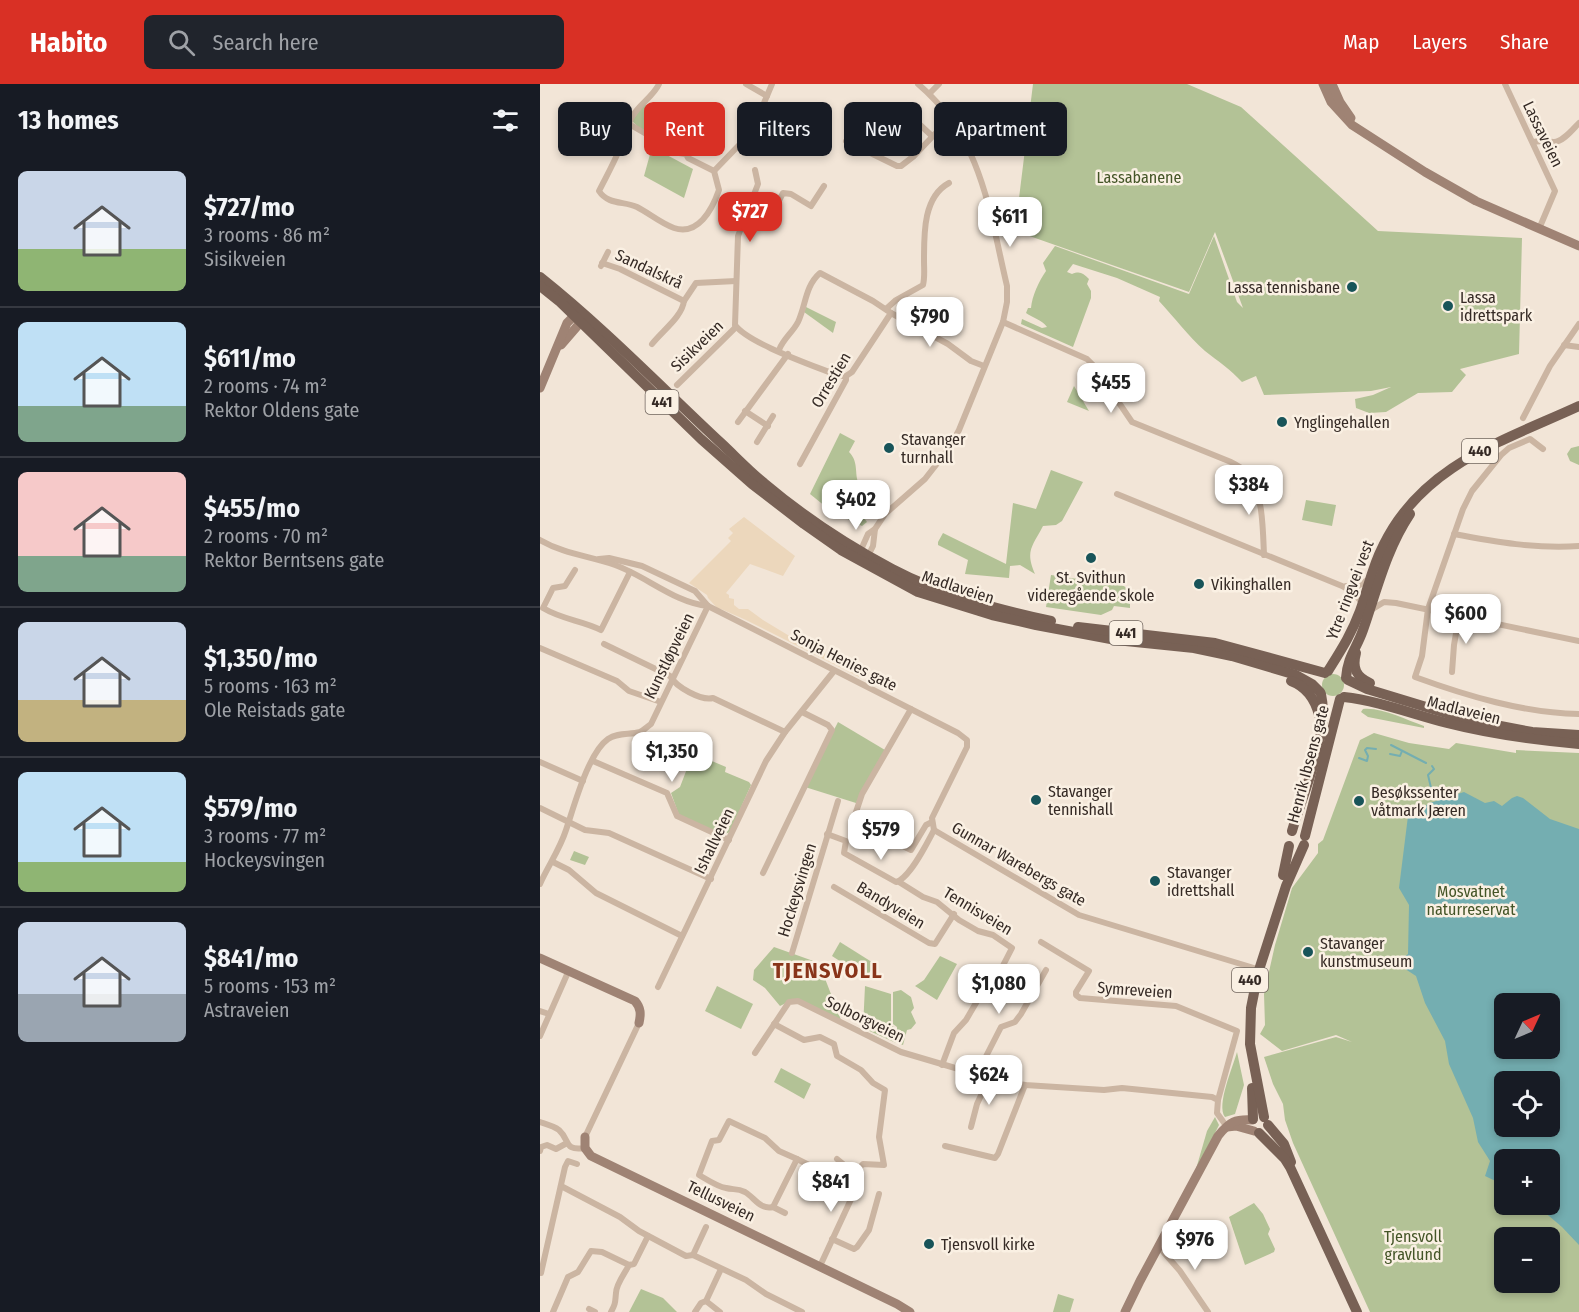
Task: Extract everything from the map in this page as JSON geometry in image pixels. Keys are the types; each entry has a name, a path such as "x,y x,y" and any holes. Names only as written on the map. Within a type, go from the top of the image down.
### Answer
{"main road":[{"name":"Madlaveien","path":"540,276 701,439 752,484 804,524 864,557 943,591 1033,617 1110,632 1215,643 1327,672"},
{"name":"Madlaveien","path":"540,276 559,286 580,303 612,339 761,481 796,509 918,592 992,615 1105,639 1194,648 1282,671 1301,678 1321,693"},
{"name":"Madlaveien","path":"540,286 579,317 612,339"},
{"name":"Ytre ringvei vest","path":"1347,679 1350,657 1362,635 1366,607 1383,545 1397,520 1422,491 1444,472 1469,456 1579,406"},
{"name":"Ytre ringvei vest","path":"1373,581 1405,521 1420,500 1440,480 1473,459 1579,411"},
{"name":"Ytre ringvei vest","path":"1327,672 1344,648 1366,607"},
{"name":"441","path":"1362,635 1354,660 1355,671 1362,679 1377,686 1382,693"},
{"name":"441","path":"1282,671 1288,680 1304,688 1313,699 1318,713 1320,731"},
{"name":"441","path":"1327,672 1341,672 1347,679"},
{"path":"1321,693 1319,683 1327,672"},
{"name":"Madlaveien","path":"1347,679 1382,693 1469,720 1532,732 1579,735"},
{"path":"1342,698 1348,689 1347,679"},
{"name":"441","path":"1321,693 1330,700 1342,698"},
{"name":"Henrik Ibsens gate","path":"1292,831 1312,769 1324,717 1321,693"},
{"name":"Madlaveien","path":"1342,698 1370,700 1484,731 1579,744"},
{"name":"Henrik Ibsens gate","path":"1258,1124 1250,1044 1251,1008 1258,973 1286,886 1304,840 1342,698"},
{"path":"1289,846 1297,849 1304,840 1298,831 1292,831"},
{"name":"440","path":"1289,846 1287,838 1292,831"},
{"name":"Henrik Ibsens gate","path":"1289,846 1288,859 1246,999 1245,1053 1258,1124 1284,1144 1314,1218 1357,1312"}],"street":[{"path":"632,117 659,84"},
{"path":"746,84 767,96"},
{"path":"714,171 742,142 756,123 771,84"},
{"path":"918,84 938,102"},
{"path":"930,93 939,84"},
{"path":"1323,84 1336,110 1352,125 1444,184 1539,230 1579,246"},
{"path":"1332,84 1345,111 1362,131"},
{"name":"Lassaveien","path":"1505,84 1555,190 1539,230"},
{"path":"616,156 599,191 603,196 613,202 634,206 672,227 688,229 702,222 716,198 718,183 714,171 632,126"},
{"path":"1533,142 1558,141 1577,126 1579,134"},
{"path":"922,127 932,136 922,147"},
{"path":"877,156 897,166 902,166 914,156"},
{"path":"864,557 868,534 885,514 925,479 950,447 1003,322 1007,286 973,156"},
{"name":"Sisikveien","path":"755,170 758,184 738,236 734,322 736,327 779,350 839,376 846,376"},
{"name":"Orrestien","path":"800,464 846,381 846,376 852,372 896,300 923,284 925,229 930,205 936,192 949,183"},
{"path":"743,223 766,225 783,193 791,194 811,206 824,186"},
{"name":"Sandalskrå","path":"608,252 601,264 620,269 684,301"},
{"path":"779,350 782,342 797,324 809,286 820,273 948,345 971,361 984,366"},
{"name":"Sandalskrå","path":"652,344 685,304 684,301 696,283 736,281"},
{"path":"540,388 567,323 579,317"},
{"path":"1003,322 1088,359 1098,370 1132,422 1231,462 1245,470 1256,489 1264,555"},
{"path":"1523,418 1550,366 1579,324"},
{"name":"Sisikveien","path":"677,385 736,327"},
{"path":"1563,345 1579,347"},
{"path":"738,422 788,354"},
{"path":"746,411 768,426"},
{"path":"757,442 773,416"},
{"path":"1543,449 1530,439 1505,451 1472,491 1462,509 1428,609 1422,656 1415,677 1503,703 1543,711 1579,714"},
{"path":"1117,494 1342,586 1354,593 1366,607 1384,602 1396,603 1579,641"},
{"path":"864,557 873,546 874,529"},
{"path":"1454,534 1517,546 1544,548 1579,546"},
{"name":"Sonja Henies gate","path":"540,540 554,549 617,565 691,602 708,606 834,671 873,688 967,740"},
{"name":"Sonja Henies gate","path":"596,560 609,558 642,566 695,591 708,606"},
{"path":"575,570 565,586 553,588 543,608 558,617 590,624 602,630 630,572"},
{"path":"1342,586 1358,586 1373,581 1385,599 1396,603"},
{"name":"Kunstløpveien","path":"540,884 543,871 553,862 583,781 597,751 607,739 614,735 640,732 651,724 708,606"},
{"path":"1452,672 1459,616"},
{"path":"604,644 670,676 675,684 706,700 713,698 786,732"},
{"path":"540,648 617,681 629,691 661,702"},
{"name":"Ishallveien","path":"658,987 766,761 834,671"},
{"path":"911,709 862,794 856,819 911,850 926,825 932,822"},
{"path":"763,873 832,730 828,725 802,712"},
{"name":"Gunnar Warebergs gate","path":"967,740 967,747 932,822 934,830 1079,915 1254,968"},
{"path":"592,761 667,794 677,816 729,840"},
{"path":"540,762 583,781"},
{"name":"Hockeysvingen","path":"792,952 838,801"},
{"path":"540,808 585,830 609,833 711,879"},
{"path":"899,882 923,850 934,830"},
{"name":"Hockeysvingen","path":"827,834 846,841 844,853 892,881 899,882"},
{"path":"553,862 569,870 596,894 682,936"},
{"name":"Tennisveien","path":"899,882 923,897 937,902 959,920 1012,948 995,981 990,979 966,1020 954,1033 942,1065"},
{"name":"Bandyveien","path":"834,887 929,943 935,944 954,914"},
{"name":"Symreveien","path":"1041,942 1089,971 1076,992 1080,998 1176,1006 1237,1031 1218,1100"},
{"path":"540,957 635,1001 640,1014 639,1023 585,1137 585,1148 574,1149 559,1130 540,1122"},
{"path":"540,1036 568,970"},
{"path":"977,1074 1001,1027 1015,1022 1046,970"},
{"name":"Solborgveien","path":"755,1053 789,1002 798,1001 901,1052 989,1078 1025,1085 1104,1090 1122,1088 1197,1095 1218,1100"},
{"path":"540,1011 549,1014"},
{"path":"774,1024 804,1040 820,1037 834,1044 837,1056 861,1070 873,1083 885,1090 879,1137 885,1173"},
{"path":"971,1126 977,1104 989,1078"},
{"path":"945,1146 994,1158 998,1154 1025,1085"},
{"path":"1218,1100 1217,1113 1227,1127"},
{"path":"1125,1312 1218,1136 1237,1119 1258,1124"},
{"path":"785,1213 773,1207 767,1208 758,1204 748,1194 736,1188 724,1188 699,1175 712,1141 719,1140 729,1121 765,1138 779,1151 821,1171"},
{"path":"540,1151 547,1145 556,1149 567,1143"},
{"name":"Tellusveien","path":"585,1148 600,1160 910,1312"},
{"path":"773,1207 797,1158"},
{"path":"837,1159 854,1173"},
{"path":"541,1273 568,1161 577,1164"},
{"path":"820,1266 853,1195 854,1173 863,1164 884,1165"},
{"path":"561,1186 686,1256 693,1255 746,1280 766,1294 802,1312"},
{"path":"832,1239 854,1249 857,1247 869,1230 879,1194"},
{"path":"693,1255 706,1227"},
{"path":"553,1312 568,1277 578,1272 591,1251 598,1251 628,1265 634,1264 648,1236"},
{"path":"1159,1247 1180,1271 1208,1312"},
{"path":"611,1312 617,1299 615,1292 628,1265"},
{"path":"696,1312 701,1303 706,1301 721,1269"},
{"path":"706,1301 720,1312"}],"green space":[{"name":"Lassabanene","path":"1033,84 1187,84 1241,107 1378,231 1522,238 1519,354 1460,369 1466,375 1452,392 1418,393 1386,412 1369,413 1356,408 1355,399 1373,395 1391,387 1371,391 1264,395 1256,376 1242,382 1205,351 1159,301 1160,297 1117,278 1073,264 1067,272 1081,273 1089,279 1087,284 1091,291 1091,298 1073,347 1021,324 1022,319 1042,328 1047,327 1026,313 1028,308 1031,308 1036,289 1046,271 1043,263 1055,246 1189,294 1214,236 1237,302 1243,308 1215,232 1189,292 1015,231 1024,156 1067,156 1067,102 1031,102"},
{"path":"644,104 643,132 632,121"},
{"path":"650,156 669,156 693,169 684,198 644,176"},
{"path":"806,307 836,322 833,333 804,312"},
{"path":"1074,386 1089,411 1067,402"},
{"path":"840,433 855,441 849,452 854,461 860,486 881,501 864,518 867,522 862,526 831,511 810,494"},
{"path":"1579,446 1579,465 1570,461 1567,454 1571,448"},
{"path":"1051,470 1083,482 1062,521 1056,525 1043,526 1036,539 1030,554 1035,574 1020,565 1010,566 1009,578 965,574 968,560 938,545 943,533 1006,564 1013,503 1036,509"},
{"path":"1306,500 1336,505 1332,526 1302,520"},
{"path":"1051,575 1124,586 1129,591 1130,608 1114,606 1112,610 1101,615 1046,607"},
{"path":"1333,674 1343,681 1344,685 1337,695 1333,696 1323,689 1322,685 1329,675"},
{"path":"1363,709 1386,712 1424,726 1424,728 1368,717 1361,712"},
{"path":"838,722 885,750 856,803 805,787"},
{"name":"Mosvatnet naturreservat","path":"1374,733 1409,743 1449,749 1456,743 1516,753 1516,750 1579,753 1579,1312 1370,1312 1293,1143 1285,1120 1283,1104 1264,1057 1336,1037 1352,1042 1336,1035 1282,1051 1260,1034 1265,1025 1264,994 1275,945 1292,888 1318,853 1318,844 1323,840 1360,740"},
{"path":"693,753 726,767 725,772 751,785 730,832 719,834 679,815 671,793 680,787"},
{"path":"574,851 589,857 585,865 570,860"},
{"path":"840,942 875,964 866,978 832,956"},
{"path":"774,947 819,963 841,1020 890,1043 792,1000 780,1006 765,988 753,980 754,970"},
{"path":"940,956 957,964 937,1000 915,986 924,980"},
{"path":"717,986 753,1004 741,1029 705,1011"},
{"path":"865,986 891,994 891,1025 895,1028 896,1043 863,1028"},
{"path":"901,990 911,997 914,1008 911,1012 916,1023 907,1030 903,1045 897,1043 897,1027 893,1024 893,992"},
{"path":"1237,1052 1244,1085 1235,1114 1225,1117 1224,1095"},
{"path":"781,1068 811,1084 804,1099 774,1082"},
{"path":"1215,1117 1219,1125 1196,1169 1207,1131"},
{"path":"1254,1203 1263,1214 1270,1229 1268,1234 1275,1249 1274,1252 1245,1265 1229,1217"},
{"path":"641,1289 663,1298 677,1312 629,1312"},
{"path":"1058,1294 1074,1299 1070,1312 1053,1312"}],"shaded area":[{"path":"744,517 795,556 783,576 750,564 726,593 729,598 734,599 734,605 739,609 748,609 806,646 861,669 859,677 746,620 719,610 707,595 689,583 731,541 728,538 733,533 729,529"}],"water":[{"path":"1464,792 1485,803 1494,801 1502,806 1517,796 1550,819 1579,829 1579,1245 1548,1215 1560,1215 1560,1149 1494,1149 1494,1180 1485,1176 1490,1161 1478,1142 1473,1118 1449,1064 1445,1041 1425,1003 1416,976 1396,963 1408,954 1409,905 1399,888 1408,816 1430,803"}],"waterway":[{"path":"1391,745 1426,763"},
{"path":"1359,758 1367,761 1368,756 1365,750 1367,748 1376,749"},
{"path":"1390,754 1400,756 1402,751"},
{"path":"1432,766 1434,769 1428,775 1432,792 1440,799"}],"place":[{"name":"Lassa tennisbane","path":"1352,287"},
{"name":"Lassa idrettspark","path":"1448,306"},
{"name":"Ynglingehallen","path":"1282,422"},
{"name":"Stavanger turnhall","path":"889,448"},
{"name":"St. Svithun videregående skole","path":"1091,558"},
{"name":"Vikinghallen","path":"1199,584"},
{"name":"Stavanger tennishall","path":"1036,800"},
{"name":"Besøkssenter våtmark Jæren","path":"1359,801"},
{"name":"Stavanger idrettshall","path":"1155,881"},
{"name":"Stavanger kunstmuseum","path":"1308,952"},
{"name":"Tjensvoll kirke","path":"929,1244"}],"district":[{"name":"TJENSVOLL","path":"828,970"}],"park label":[{"name":"Tjensvoll gravlund","path":"1413,1245"}]}
